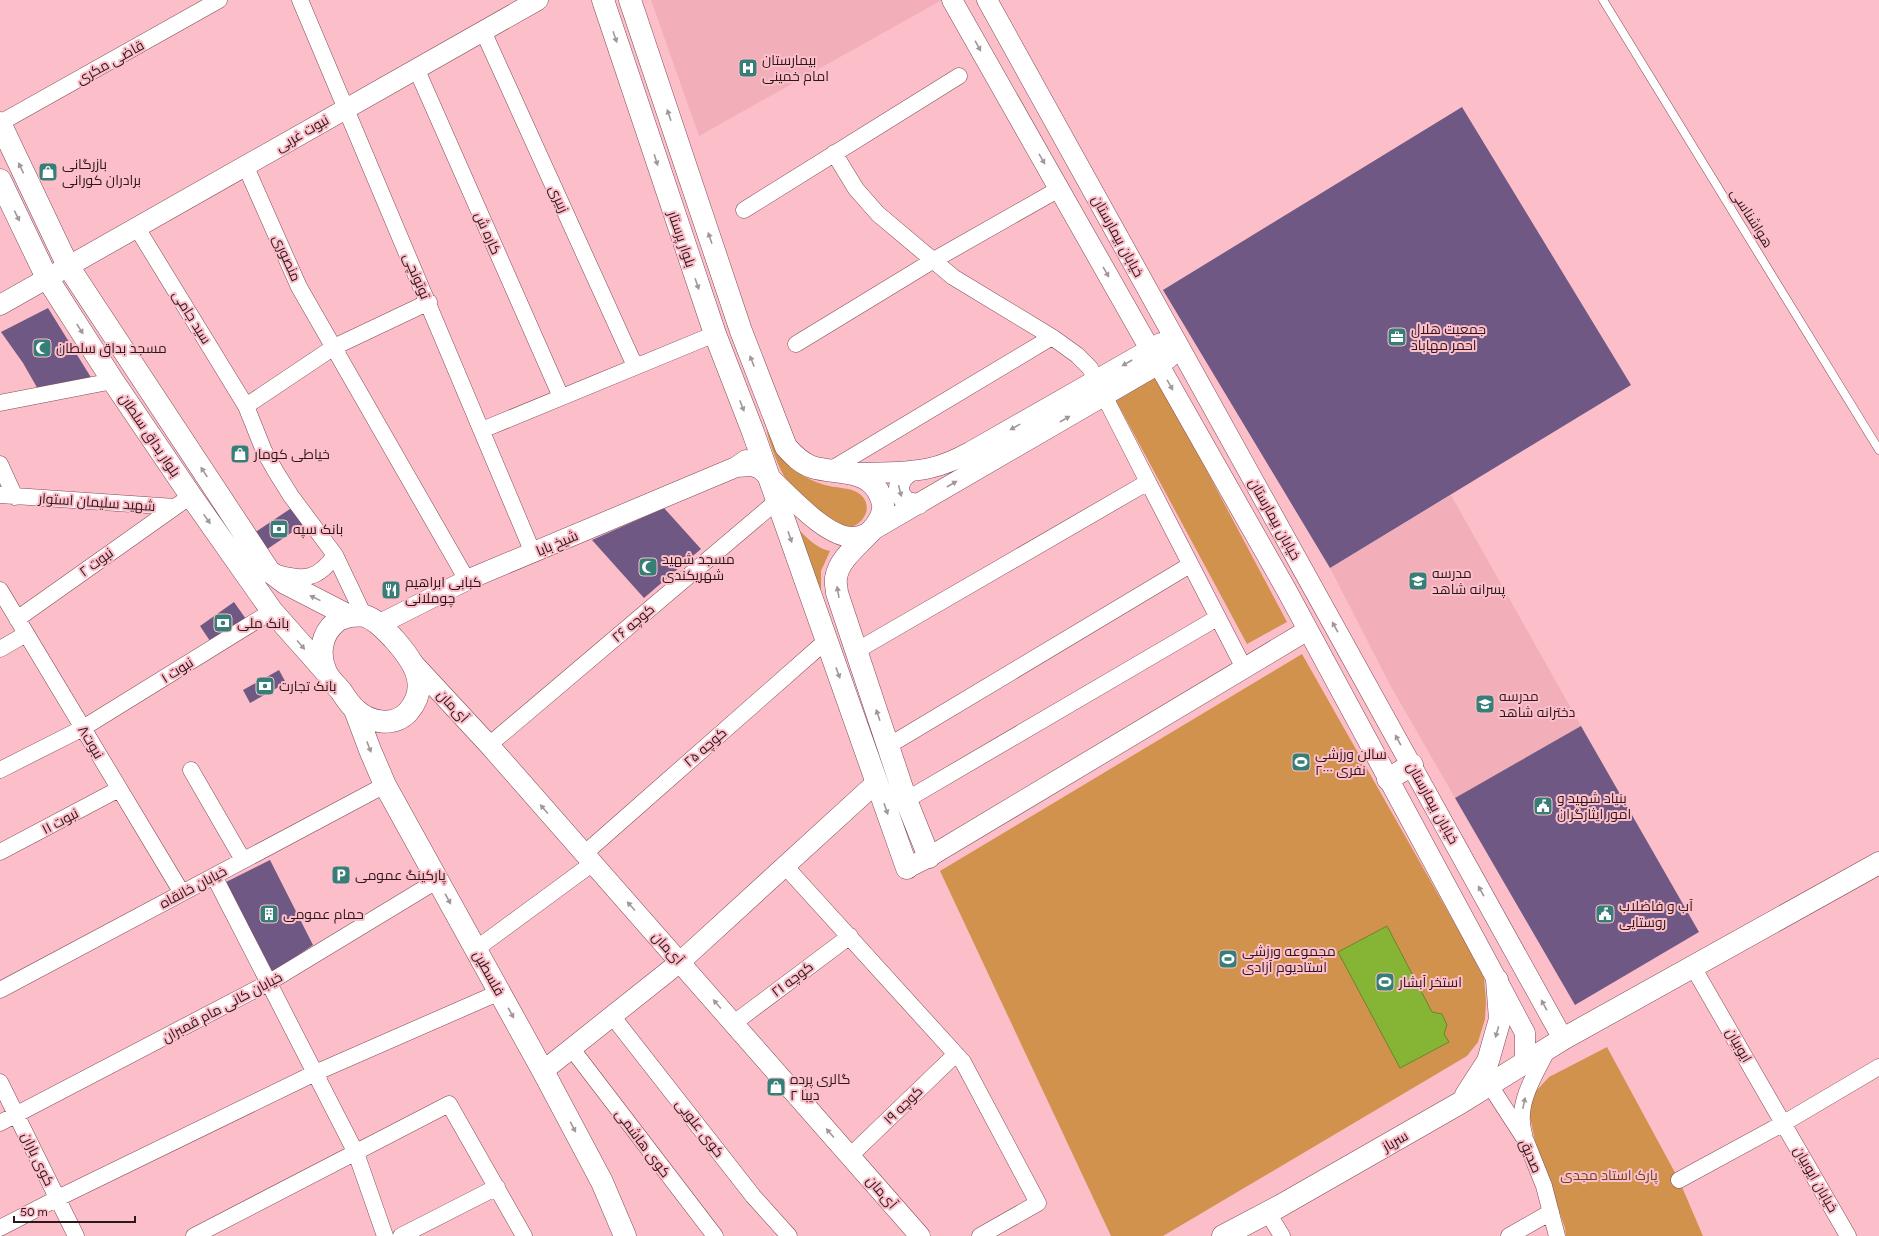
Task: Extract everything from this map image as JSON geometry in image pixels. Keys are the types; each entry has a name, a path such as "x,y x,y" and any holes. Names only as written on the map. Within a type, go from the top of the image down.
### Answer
{"main road":[{"name":"بلوار پرستار","path":"603,0 715,334 768,475 907,868"},
{"path":"630,0 741,331 778,430 786,447 797,459 812,467 840,472 869,481 877,489 882,498 883,509 880,519 843,561 836,578 837,593 906,800 930,857"},
{"path":"0,123 68,266 269,571 285,584 364,619 413,663 419,681 419,693 415,704 405,715 392,722 380,722 367,718 355,710 326,672 322,655 322,643 327,632 336,621 364,619"},
{"name":"بلوار بداق سلطان","path":"0,180 47,278 113,381 183,502 272,611 326,672"},
{"name":"فلسطین","path":"355,710 385,785 544,1071 602,1182 626,1236"},
{"path":"1388,778 1412,765"},
{"path":"877,782 897,773"},
{"name":"سرباز","path":"1223,1236 1268,1213 1460,1104 1489,1084 1556,1043 1879,863"},
{"path":"1460,1104 1488,1060 1494,1041 1500,1019 1498,980"}],"street":[{"name":"قاضی مکری","path":"0,123 219,0"},
{"name":"توتونچی","path":"300,0 429,302 533,553"},
{"name":"نبوت غربی","path":"0,305 538,0"},
{"path":"952,0 1308,630 1498,980 1525,1033 1525,1062"},
{"path":"964,22 989,4"},
{"name":"خیابان بیمارستان","path":"989,4 1412,765 1556,1043"},
{"name":"زبیری","path":"483,31 635,366"},
{"name":"کاره ش","path":"416,68 561,397"},
{"path":"744,210 959,76"},
{"path":"834,153 856,189 878,214 953,277 1052,337 1077,355 1090,368 1244,668"},
{"name":"منصوری","path":"245,165 299,287 467,580"},
{"path":"796,344 934,260 1059,189"},
{"name":"سید جامی","path":"137,228 246,406 264,451 276,472 291,496 336,555 364,619"},
{"path":"246,406 334,347 429,302"},
{"path":"482,430 715,334"},
{"path":"840,472 1052,337"},
{"path":"736,467 752,466 760,469 825,527 844,536 853,537 866,534 919,504 1101,388 1178,344"},
{"path":"0,403 113,381"},
{"path":"840,472 911,471 937,466 970,452 1101,388"},
{"path":"736,467 749,457 752,452 754,446 752,432"},
{"path":"0,464 7,496"},
{"name":"شیخ بابا","path":"364,619 467,580 736,467"},
{"path":"911,471 901,479 899,492 907,502 919,504"},
{"path":"856,651 1148,482"},
{"name":"شهید سلیمان استوار","path":"7,496 183,502"},
{"name":"کوچه ۲۶","path":"488,745 777,501"},
{"name":"نبوت ۲","path":"17,619 183,502"},
{"path":"269,571 288,576 311,576 320,573 328,566 336,555"},
{"path":"888,746 1190,565"},
{"name":"نبوت۸","path":"0,590 182,893"},
{"name":"نبوت ۱","path":"0,770 83,728 272,611"},
{"path":"906,800 1217,618"},
{"path":"907,868 930,857 1308,630"},
{"path":"0,649 26,634"},
{"name":"کوچه ۲۵","path":"476,948 588,858 827,640"},
{"name":"آی‌مان","path":"413,663 488,745 734,1023 920,1236"},
{"path":"191,770 243,860"},
{"path":"544,1071 680,962 877,782"},
{"name":"خیابان خانقاه","path":"0,990 385,785"},
{"name":"نبوت ۱۱","path":"0,852 119,789"},
{"path":"785,866 963,1062 1038,1203 980,1236"},
{"path":"214,876 356,1153 385,1236"},
{"name":"خیابان کانی مام قمبران","path":"0,1123 268,983 438,880"},
{"name":"کوچه ۲۱","path":"734,1023 850,936"},
{"name":"ایوبیان","path":"1693,967 1784,1122"},
{"path":"0,1228 58,1198 315,1073 500,992"},
{"name":"کوی علویی","path":"613,1017 754,1196 789,1236"},
{"path":"1526,1141 1522,1123 1523,1104 1526,1094 1556,1043"},
{"name":"کوی هاشمی","path":"572,1049 715,1236"},
{"name":"کوچه ۱۹","path":"850,1156 956,1054"},
{"path":"1679,1180 1784,1122 1879,1066"},
{"name":"کوی باران","path":"0,1082 76,1236"},
{"name":"صدیق","path":"1489,1084 1526,1141 1551,1212 1557,1236"},
{"path":"194,1236 449,1104 524,1236"},
{"name":"خیابان ایوبیان","path":"1784,1122 1848,1236"},
{"path":"402,1236 497,1187"},
{"path":"1509,1236 1551,1212"},
{"path":"1268,1213 1282,1236"}],"lane":[{"name":"هواشناسی","path":"1603,0 1879,450"}],"shaded area":[{"name":"بیمارستان امام خمینی","path":"651,0 942,0 699,136"},
{"path":"1451,495 1581,726 1455,798 1390,685 1330,568"},
{"name":"استخر آبشار","path":"1387,926 1432,1012 1442,1014 1447,1025 1444,1034 1449,1042 1400,1068 1338,952"}],"green space":[{"path":"1155,373 1287,622 1247,644 1114,397"},
{"path":"766,429 781,456 796,471 815,482 850,490 861,495 866,502 867,509 865,516 860,522 855,526 840,528 813,509 802,499 789,484 779,466"},
{"path":"800,531 817,546 830,551 821,571 821,595"},
{"name":"مجموعه ورزشی استادیوم آزادی","path":"1302,654 1484,978 1486,1001 1485,1019 1478,1042 1467,1056 1163,1236 1111,1236 940,871"},
{"name":"پارک استاد مجدی","path":"1607,1047 1679,1180 1703,1236 1566,1236 1565,1228 1535,1141 1530,1117 1531,1105 1536,1091 1549,1077"}],"building":[{"name":"جمعیت هلال احمر مهاباد","path":"1462,107 1631,385 1330,568 1163,290"},
{"name":"مسجد بداق سلطان","path":"48,308 92,379 39,391 23,363 1,332"},
{"name":"بانک سپه","path":"293,507 304,524 266,550 254,533"},
{"name":"مسجد شهید شهریکندی","path":"664,508 701,549 644,598 592,540"},
{"name":"بانک ملی","path":"234,602 246,619 212,644 200,626"},
{"name":"بانک تجارت","path":"279,670 286,683 250,703 243,690"},
{"path":"1581,726 1699,932 1575,1005 1455,798"},
{"name":"حمام عمومی","path":"270,860 313,945 272,973 224,883"}],"place":[{"name":"بیمارستان امام خمینی","path":"748,68"},
{"name":"بازرگانی برادران کورانی","path":"48,172"},
{"name":"جمعیت هلال احمر مهاباد","path":"1397,337"},
{"name":"مسجد بداق سلطان","path":"42,348"},
{"name":"خیاطی کومار","path":"240,454"},
{"name":"بانک سپه","path":"279,529"},
{"name":"مسجد شهید شهریکندی","path":"648,567"},
{"name":"مدرسه پسرانه شاهد","path":"1418,581"},
{"name":"کبابی ابراهیم چوملانی","path":"391,590"},
{"name":"بانک ملی","path":"223,623"},
{"name":"بانک تجارت","path":"265,686"},
{"name":"مدرسه دخترانه شاهد","path":"1485,704"},
{"name":"سالن ورزشی ۲۰۰۰ نفری","path":"1301,762"},
{"name":"بنیاد شهید و امور ایثارگران","path":"1543,806"},
{"name":"پارکینگ عمومی","path":"341,875"},
{"name":"حمام عمومی","path":"269,914"},
{"name":"آب و فاضلاب روستایی","path":"1605,914"},
{"name":"مجموعه ورزشی استادیوم آزادی","path":"1228,959"},
{"name":"استخر آبشار","path":"1385,982"},
{"name":"گالری پرده دیبا ۲","path":"776,1087"}]}
